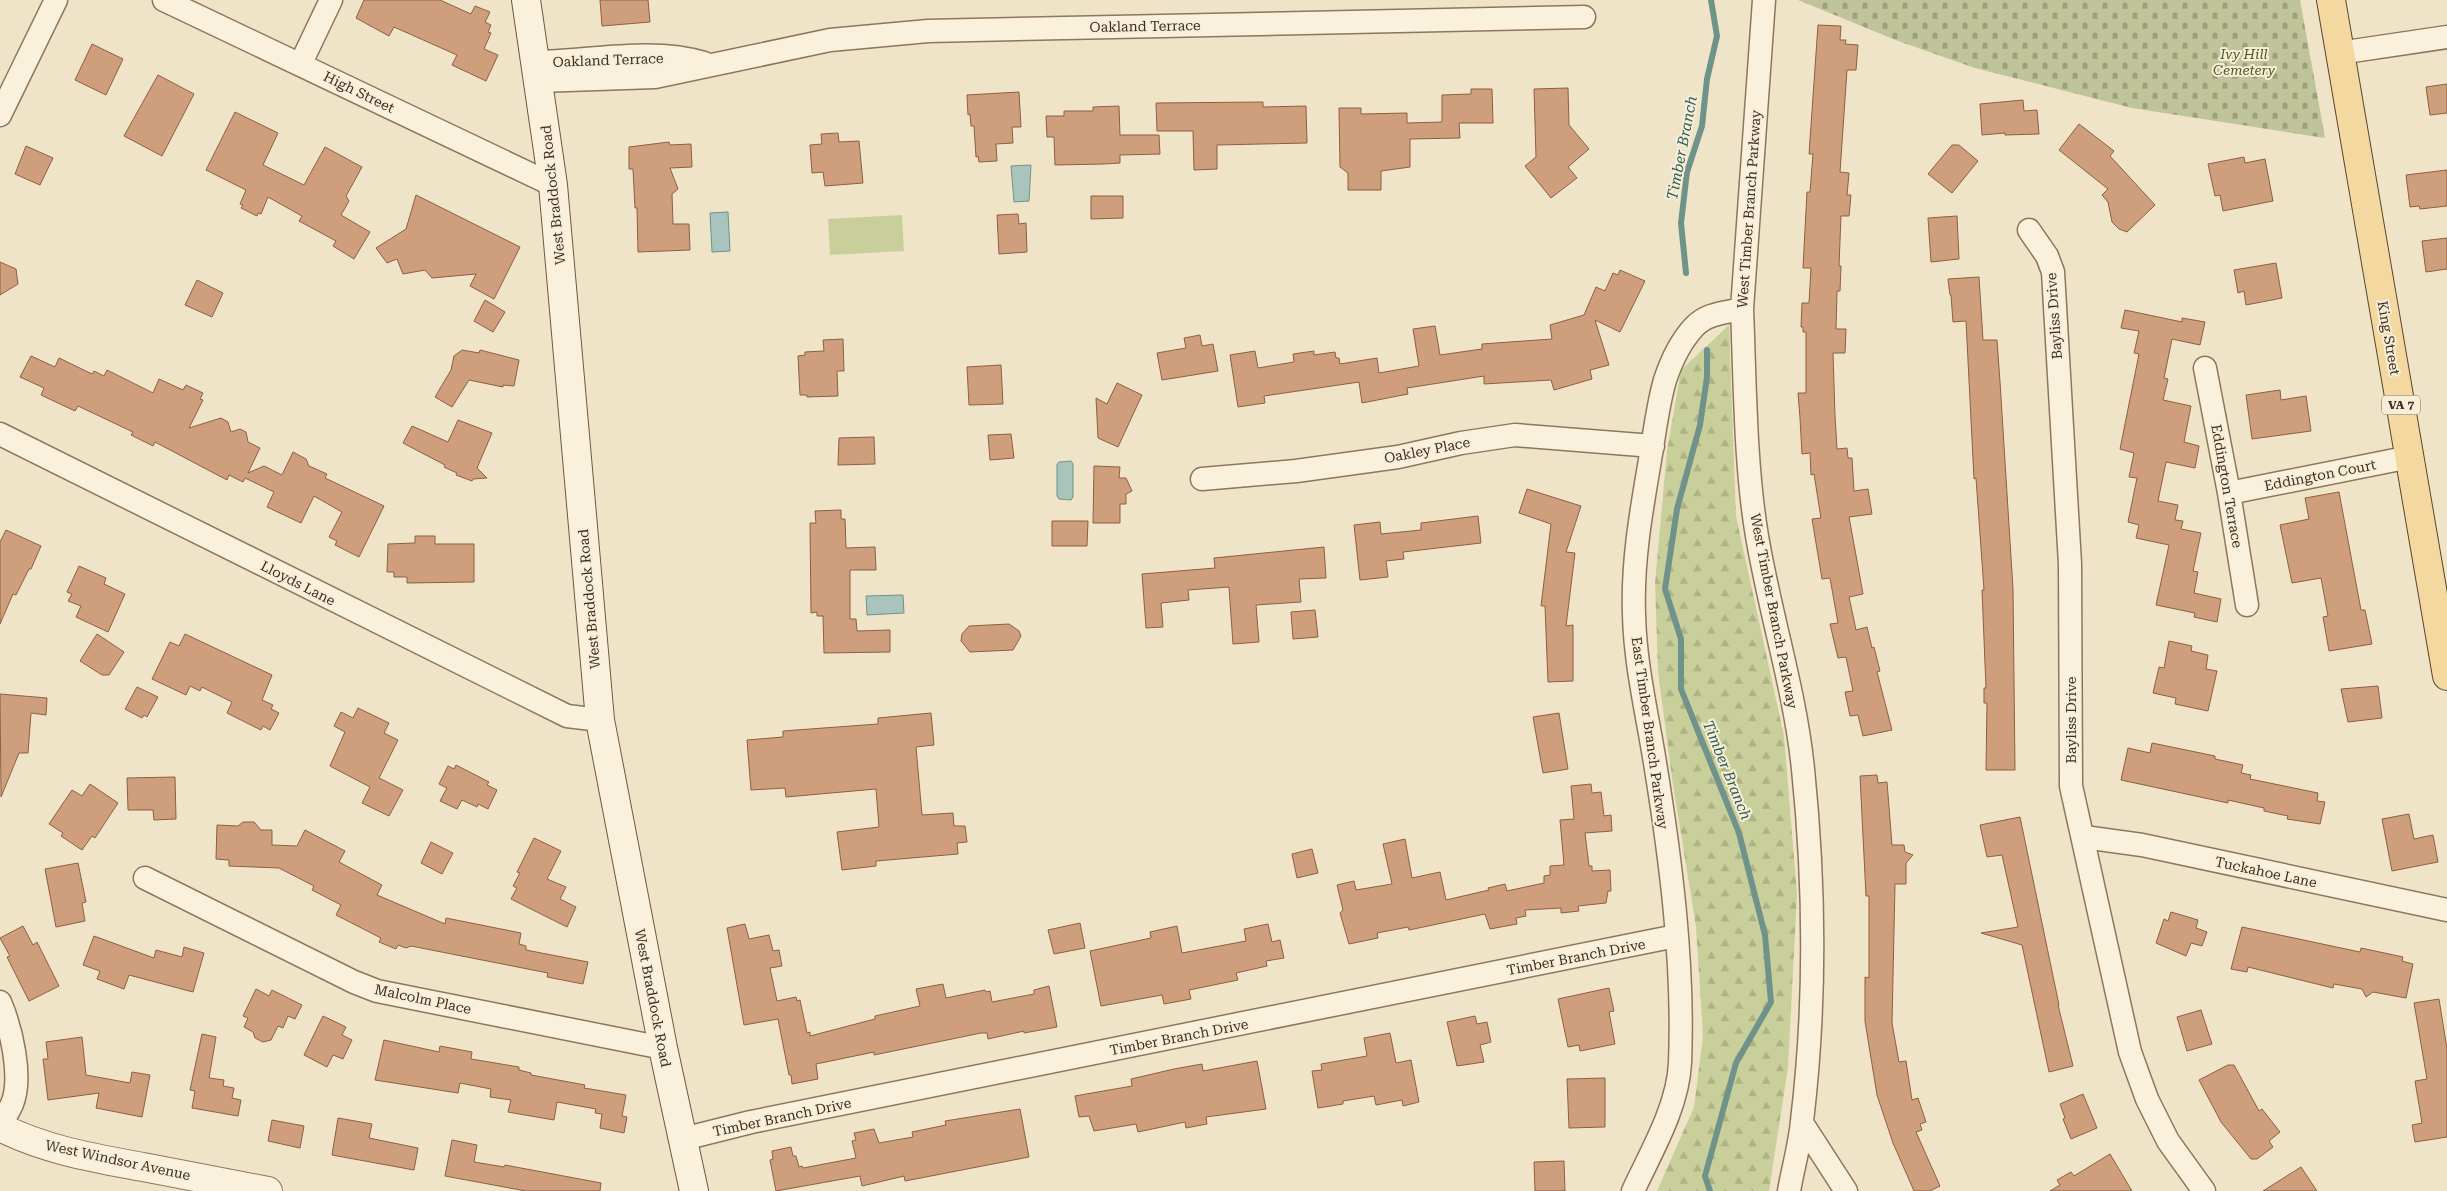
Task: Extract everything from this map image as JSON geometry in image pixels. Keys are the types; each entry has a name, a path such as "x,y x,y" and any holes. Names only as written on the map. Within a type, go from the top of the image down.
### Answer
{"main road":[{"name":"West Braddock Road","path":"526,0 554,185 600,720 662,1048 694,1191"},
{"name":"King Street","path":"2331,0 2447,676"},
{"name":"West Windsor Avenue","path":"0,1125 20,1137 73,1153 268,1191"}],"street":[{"path":"0,116 10,75 56,0"},
{"name":"High Street","path":"164,0 301,63 554,185"},
{"path":"301,63 331,0"},
{"name":"West Timber Branch Parkway","path":"1764,0 1742,309 1751,483 1756,534 1794,706 1803,768 1813,933 1810,1030 1802,1123 1788,1191"},
{"name":"Oakland Terrace","path":"538,71 653,56 692,59 709,64 830,40 928,31 1584,17"},
{"path":"2340,52 2447,37"},
{"name":"Bayliss Drive","path":"2029,230 2047,256 2053,272 2070,564 2071,786 2084,837 2130,1052 2147,1099 2168,1141 2204,1191"},
{"name":"East Timber Branch Parkway","path":"1634,1191 1664,1124 1679,1075 1680,990 1676,936 1660,795 1637,658 1634,612 1636,548 1665,381 1676,354 1694,327 1708,316 1742,309"},
{"name":"Eddington Terrace","path":"2205,368 2229,493 2247,605"},
{"name":"Lloyds Lane","path":"0,434 568,716 600,720"},
{"name":"Oakley Place","path":"1202,479 1296,471 1398,457 1461,443 1515,435 1653,446"},
{"name":"Eddington Court","path":"2229,493 2410,457"},
{"name":"Tuckahoe Lane","path":"2084,837 2142,845 2447,910"},
{"name":"Malcolm Place","path":"145,878 354,982 377,991 662,1048"},
{"name":"Timber Branch Drive","path":"683,1138 752,1122 1676,936"},
{"path":"0,1002 14,1047 16,1083 12,1104 0,1125"},
{"path":"1802,1123 1846,1191"}],"green space":[{"name":"Ivy Hill Cemetery","path":"1798,0 2300,0 2325,138 2132,108 1975,68 1898,41"},
{"path":"902,215 904,251 830,255 828,219"},
{"path":"1729,325 1736,516 1784,736 1797,894 1788,1067 1769,1191 1657,1191 1694,1107 1703,1036 1696,927 1672,778 1658,672 1655,583 1667,451 1681,370"}],"water":[{"path":"1031,165 1029,201 1014,202 1011,166"},
{"path":"728,212 730,251 712,252 710,213"},
{"path":"1071,461 1073,464 1073,497 1071,500 1059,499 1057,496 1057,464 1059,462"},
{"path":"903,595 904,613 867,615 866,596"}],"building":[{"path":"364,0 440,0 471,14 475,6 490,12 485,22 491,25 488,32 491,33 484,49 498,55 486,81 452,65 457,55 394,27 389,36 356,18"},
{"path":"600,0 648,0 650,22 602,26"},
{"path":"1818,25 1841,26 1840,40 1846,40 1845,44 1858,45 1856,70 1847,70 1840,172 1849,173 1847,195 1851,195 1849,216 1841,216 1840,291 1837,291 1836,329 1846,329 1845,353 1833,353 1835,416 1837,449 1847,448 1848,458 1852,458 1854,491 1868,489 1872,514 1849,517 1863,594 1849,597 1856,630 1867,627 1872,648 1874,647 1880,671 1877,672 1892,730 1863,736 1858,715 1850,716 1845,692 1853,691 1846,657 1838,658 1830,624 1838,623 1830,578 1822,579 1812,519 1821,518 1814,474 1811,475 1810,453 1802,454 1798,393 1806,393 1806,332 1803,332 1803,327 1801,327 1802,303 1809,303 1811,268 1803,268 1807,192 1810,192 1813,154 1809,154"},
{"path":"92,44 123,59 106,95 75,80"},
{"path":"158,75 194,94 162,156 124,136"},
{"path":"2447,84 2447,113 2430,115 2426,87"},
{"path":"1568,88 1569,125 1589,149 1568,167 1577,178 1551,198 1525,166 1536,157 1534,89"},
{"path":"1471,89 1492,89 1493,123 1459,123 1460,138 1410,139 1410,167 1381,171 1381,190 1348,190 1348,173 1340,167 1339,108 1361,108 1361,114 1407,113 1407,123 1442,122 1442,95 1471,94"},
{"path":"1019,92 1021,127 1012,127 1013,143 996,144 997,161 979,162 978,156 976,157 974,126 971,126 970,114 968,115 967,95"},
{"path":"2023,100 2024,111 2037,110 2039,134 2005,135 2005,133 1982,135 1980,104"},
{"path":"1263,102 1263,107 1306,106 1307,143 1217,145 1217,169 1194,170 1193,131 1157,131 1156,103"},
{"path":"1119,106 1120,135 1159,135 1160,154 1120,155 1120,163 1055,165 1054,137 1047,137 1046,116 1064,116 1064,111 1093,111 1093,107"},
{"path":"235,112 278,133 263,165 304,185 325,147 362,167 346,196 349,201 341,215 370,232 354,259 333,246 336,241 299,221 302,216 268,197 261,214 258,213 257,216 241,208 243,205 240,204 246,190 206,170"},
{"path":"2079,124 2114,151 2110,156 2155,205 2127,232 2119,229 2112,222 2108,202 2102,195 2108,189 2059,150"},
{"path":"838,133 839,142 859,141 863,183 825,186 823,172 812,173 810,145 822,144 821,134"},
{"path":"669,142 670,145 691,144 692,167 670,168 678,189 672,194 673,224 689,224 690,250 638,252 637,208 635,208 633,169 629,169 629,147"},
{"path":"1952,145 1959,145 1978,161 1952,193 1928,174"},
{"path":"26,146 53,158 40,185 15,174"},
{"path":"2244,157 2245,163 2265,159 2273,201 2223,211 2220,195 2215,196 2208,164"},
{"path":"2447,170 2447,206 2420,209 2419,206 2410,207 2406,175"},
{"path":"416,195 520,247 494,299 470,286 476,274 432,278 425,270 403,274 397,259 387,263 376,248 406,229"},
{"path":"1091,196 1123,196 1123,218 1091,219"},
{"path":"1018,214 1019,224 1026,223 1027,252 999,254 997,215"},
{"path":"1957,216 1959,259 1931,262 1928,218"},
{"path":"2447,238 2447,269 2426,272 2422,241"},
{"path":"0,262 16,269 18,284 0,295"},
{"path":"2276,263 2282,298 2246,305 2244,291 2238,293 2234,270"},
{"path":"1620,270 1645,281 1620,332 1595,320 1609,365 1590,370 1592,379 1554,390 1551,380 1484,384 1484,376 1407,388 1408,394 1362,403 1359,382 1264,396 1265,403 1238,407 1230,355 1255,351 1258,368 1294,362 1293,354 1314,351 1314,355 1335,352 1340,364 1377,358 1379,373 1419,366 1413,329 1435,326 1440,355 1482,349 1482,344 1552,339 1550,325 1584,315 1596,287 1605,291 1613,273 1618,275"},
{"path":"1979,277 1983,340 1997,340 2013,589 2015,770 1986,770 1987,703 1984,703 1984,688 1986,688 1982,590 1984,590 1976,478 1974,479 1966,321 1953,322 1948,279"},
{"path":"197,280 223,293 212,317 185,305"},
{"path":"485,300 505,312 493,332 474,321"},
{"path":"2125,310 2182,322 2182,318 2205,322 2200,345 2172,339 2164,378 2168,379 2163,400 2191,406 2184,442 2199,446 2195,468 2166,462 2158,501 2178,505 2175,520 2183,521 2181,529 2201,533 2193,571 2198,572 2194,593 2221,599 2217,622 2194,617 2195,613 2156,605 2169,545 2136,538 2139,525 2128,522 2137,478 2129,477 2134,453 2120,449 2139,354 2134,353 2139,331 2121,328"},
{"path":"1200,335 1202,346 1213,344 1218,371 1162,380 1157,353 1186,348 1184,338"},
{"path":"843,339 844,371 837,371 838,396 807,397 807,395 800,395 798,356 805,355 805,352 824,351 823,340"},
{"path":"462,350 479,353 480,350 519,360 514,386 503,385 503,387 469,380 452,407 435,397 451,370 454,356"},
{"path":"31,356 55,367 59,358 92,374 94,371 104,376 107,370 153,393 159,379 183,390 186,385 203,393 200,399 203,400 189,428 221,418 228,422 231,432 240,429 246,432 248,442 260,448 248,473 264,466 282,475 293,452 306,459 309,466 327,474 325,478 384,506 359,557 335,545 337,541 329,537 342,512 314,496 301,523 267,507 274,492 245,478 243,482 229,475 227,480 155,442 153,446 131,435 133,432 78,406 75,411 41,395 44,388 20,377"},
{"path":"1001,365 1003,404 969,405 967,367"},
{"path":"1117,383 1142,395 1118,447 1098,438 1096,398 1107,404"},
{"path":"2280,390 2281,400 2306,396 2311,431 2252,439 2246,395"},
{"path":"458,420 492,433 477,468 487,478 473,479 472,481 456,475 457,473 444,467 445,465 403,443 412,426 448,442"},
{"path":"1011,434 1014,458 990,460 988,435"},
{"path":"874,437 875,464 838,465 839,438"},
{"path":"1094,466 1120,467 1119,478 1126,478 1132,491 1126,494 1126,504 1120,504 1120,523 1093,523"},
{"path":"1527,489 1581,506 1566,552 1575,553 1566,626 1573,625 1573,681 1548,682 1545,606 1541,606 1551,524 1519,513"},
{"path":"2339,492 2361,610 2365,610 2372,644 2329,651 2323,617 2328,616 2321,578 2292,583 2280,525 2309,519 2305,498"},
{"path":"841,510 841,519 845,519 846,548 875,547 876,570 850,570 850,619 856,619 857,631 890,630 890,652 824,653 823,616 817,616 817,612 811,613 810,523 816,523 815,511"},
{"path":"1478,516 1481,543 1403,552 1404,559 1386,561 1388,577 1360,580 1354,525 1380,522 1381,534 1421,530 1421,523"},
{"path":"1052,521 1088,521 1087,546 1052,546"},
{"path":"6,530 41,546 31,569 29,569 16,595 13,594 0,624 0,542"},
{"path":"415,536 435,536 435,544 474,544 474,582 407,583 407,577 394,577 394,572 387,572 388,544 415,543"},
{"path":"1324,547 1326,578 1299,579 1301,602 1256,605 1259,642 1233,644 1229,587 1188,590 1189,600 1161,603 1163,627 1146,628 1142,574 1215,568 1214,558"},
{"path":"79,566 106,578 104,584 125,594 108,632 76,617 81,606 68,601 72,594 67,592"},
{"path":"1315,610 1318,637 1293,639 1291,612"},
{"path":"1009,624 1019,631 1021,636 1013,650 970,652 961,641 962,634 969,626"},
{"path":"97,634 124,652 109,675 102,675 80,661"},
{"path":"185,634 272,675 262,700 273,705 271,709 279,713 270,730 263,726 261,730 227,713 232,702 202,687 200,691 190,686 186,695 152,679 170,642 179,646"},
{"path":"2169,641 2192,646 2191,651 2208,655 2206,669 2217,671 2208,711 2175,704 2176,698 2153,693 2159,667 2164,668"},
{"path":"2378,686 2382,718 2348,722 2341,689"},
{"path":"137,687 158,697 147,717 144,715 142,718 125,709"},
{"path":"0,694 47,698 46,715 31,713 28,753 19,753 1,797"},
{"path":"358,708 389,723 384,733 398,740 379,778 403,790 389,816 362,803 370,787 330,766 345,732 334,726 341,712 353,718"},
{"path":"931,713 934,745 916,747 922,815 953,813 954,826 965,826 967,842 957,843 958,854 876,861 876,866 842,870 837,832 879,827 876,789 786,797 785,788 751,790 747,740 783,737 783,731 878,724 878,718"},
{"path":"1559,713 1568,769 1543,773 1533,717"},
{"path":"2152,743 2215,756 2215,759 2243,765 2241,773 2251,775 2250,779 2318,793 2317,801 2325,802 2320,824 2287,819 2288,816 2264,811 2264,808 2228,800 2228,803 2121,780 2128,748 2150,753"},
{"path":"456,765 489,782 487,785 497,790 488,809 478,804 477,807 462,800 457,809 440,801 447,788 439,784 448,766 454,769"},
{"path":"1877,775 1878,783 1887,782 1892,845 1904,845 1905,852 1913,855 1906,863 1906,884 1895,884 1892,1023 1899,1062 1906,1061 1912,1100 1918,1098 1926,1122 1920,1124 1922,1130 1916,1132 1940,1186 1930,1191 1914,1191 1893,1143 1877,1095 1865,1021 1865,977 1869,978 1869,896 1866,896 1860,776"},
{"path":"175,777 176,819 154,820 153,810 128,810 127,778"},
{"path":"90,784 118,803 95,838 92,836 82,850 61,836 63,833 49,824 72,790 82,796"},
{"path":"1591,784 1592,793 1601,792 1604,816 1611,815 1612,831 1585,833 1589,866 1592,866 1592,871 1610,870 1611,891 1608,891 1606,903 1578,906 1579,911 1561,913 1561,908 1525,910 1526,916 1516,918 1517,924 1490,929 1485,914 1409,930 1408,927 1377,933 1378,938 1349,944 1340,913 1343,910 1337,885 1354,881 1356,890 1392,884 1383,844 1405,839 1412,878 1440,872 1446,900 1489,890 1488,888 1505,884 1507,891 1544,883 1544,876 1550,875 1550,866 1564,865 1560,820 1574,819 1571,786"},
{"path":"2409,814 2414,839 2433,835 2438,862 2392,871 2382,819"},
{"path":"2020,817 2058,1005 2073,1066 2049,1072 2022,945 1981,933 2018,927 2002,855 1987,857 1980,825"},
{"path":"243,822 254,822 261,830 272,830 272,845 297,846 305,830 345,851 339,862 382,885 377,895 445,924 446,918 521,933 519,944 526,946 526,950 588,962 583,984 547,977 548,973 411,946 406,948 398,945 396,949 379,942 381,938 336,915 341,905 312,890 314,886 279,868 229,866 229,860 216,859 217,825 238,826"},
{"path":"534,838 561,851 547,879 566,887 560,899 576,907 567,927 511,899 517,888 513,886 520,873 517,872"},
{"path":"431,842 453,853 442,874 421,863"},
{"path":"1312,849 1318,873 1297,878 1292,854"},
{"path":"78,863 86,902 82,903 85,921 56,927 45,869"},
{"path":"2171,912 2198,920 2196,928 2207,932 2202,946 2191,943 2186,956 2156,943 2164,919 2168,921"},
{"path":"1080,923 1085,948 1054,954 1048,930"},
{"path":"745,924 749,939 769,935 773,951 779,950 782,966 770,968 777,1001 796,997 797,1001 800,1000 807,1033 810,1032 810,1036 875,1019 875,1016 920,1006 916,989 943,984 946,998 985,990 986,992 990,991 992,1002 1034,994 1034,990 1049,986 1057,1027 1024,1033 1024,1031 988,1039 987,1033 981,1033 874,1055 874,1052 816,1064 818,1079 792,1084 778,1019 744,1025 727,928"},
{"path":"1268,924 1272,942 1280,940 1284,958 1266,961 1267,966 1236,973 1238,980 1189,990 1191,999 1164,1004 1162,995 1101,1006 1090,951 1151,938 1150,932 1177,926 1182,953 1246,941 1244,929"},
{"path":"23,926 33,945 37,942 59,986 29,1001 7,957 10,956 0,938"},
{"path":"2242,927 2360,952 2361,948 2403,957 2402,961 2413,964 2406,998 2373,992 2366,997 2362,989 2334,984 2333,988 2248,967 2247,972 2231,969"},
{"path":"94,936 154,958 156,950 182,957 184,947 204,953 193,992 129,975 124,989 97,979 100,971 83,965"},
{"path":"1609,988 1614,1011 1609,1012 1615,1044 1580,1051 1579,1045 1568,1047 1558,999"},
{"path":"256,989 269,996 272,990 302,1005 295,1019 288,1016 283,1028 278,1026 271,1040 263,1042 255,1038 253,1032 244,1027 248,1018 243,1016"},
{"path":"2439,999 2447,1049 2447,1137 2415,1142 2412,1125 2422,1123 2415,1081 2427,1079 2414,1003"},
{"path":"2201,1010 2212,1044 2187,1051 2177,1017"},
{"path":"323,1016 346,1027 342,1035 352,1040 343,1059 333,1055 327,1067 304,1055"},
{"path":"1475,1016 1477,1024 1487,1022 1491,1042 1480,1045 1484,1062 1457,1066 1447,1022"},
{"path":"1390,1033 1396,1063 1411,1060 1419,1102 1403,1106 1402,1100 1376,1105 1374,1096 1343,1101 1343,1104 1318,1108 1312,1071 1322,1070 1321,1064 1367,1056 1364,1038"},
{"path":"202,1034 216,1037 209,1078 224,1080 223,1086 234,1088 232,1098 241,1100 238,1116 192,1108 195,1091 190,1090"},
{"path":"82,1037 86,1075 130,1083 132,1072 150,1075 142,1117 96,1108 99,1093 48,1100 43,1059 48,1059 46,1042"},
{"path":"384,1040 439,1052 440,1046 472,1052 471,1059 519,1067 519,1070 531,1073 531,1075 585,1085 584,1088 626,1095 622,1116 627,1117 624,1133 600,1128 602,1114 595,1113 596,1109 557,1102 554,1120 508,1112 511,1100 490,1097 491,1089 460,1083 458,1093 375,1080"},
{"path":"1257,1061 1266,1109 1206,1117 1207,1124 1186,1128 1185,1122 1138,1132 1136,1124 1094,1131 1089,1116 1079,1117 1075,1096 1132,1086 1131,1079 1174,1069 1202,1064 1203,1071"},
{"path":"2228,1065 2234,1065 2259,1111 2262,1109 2280,1132 2269,1141 2273,1147 2257,1159 2251,1159 2221,1122 2199,1080"},
{"path":"1605,1078 1605,1127 1569,1128 1567,1079"},
{"path":"2083,1094 2097,1128 2071,1139 2063,1119 2065,1118 2060,1104"},
{"path":"1020,1109 1029,1157 905,1181 904,1176 862,1186 860,1176 776,1191 770,1160 773,1159 772,1151 791,1147 799,1167 802,1166 803,1168 856,1158 852,1141 856,1140 854,1133 874,1129 879,1143 913,1137 912,1132 946,1125 945,1121"},
{"path":"338,1118 372,1124 369,1138 418,1148 414,1170 332,1155"},
{"path":"272,1120 304,1126 300,1148 268,1141"},
{"path":"452,1140 477,1145 474,1162 504,1167 505,1165 601,1183 600,1191 526,1191 445,1176"},
{"path":"2110,1154 2132,1191 2050,1191 2060,1185 2057,1180 2071,1172 2074,1176"},
{"path":"1564,1161 1565,1191 1535,1191 1534,1162"},
{"path":"2301,1167 2317,1191 2263,1191"}],"waterway":[{"name":"Timber Branch","path":"1686,273 1681,223 1687,172 1702,126 1707,79 1717,36 1711,0"},
{"name":"Timber Branch","path":"1707,350 1707,377 1700,425 1677,509 1665,589 1681,639 1681,689 1739,833 1765,935 1771,1002 1736,1063 1705,1176 1710,1191"}]}
